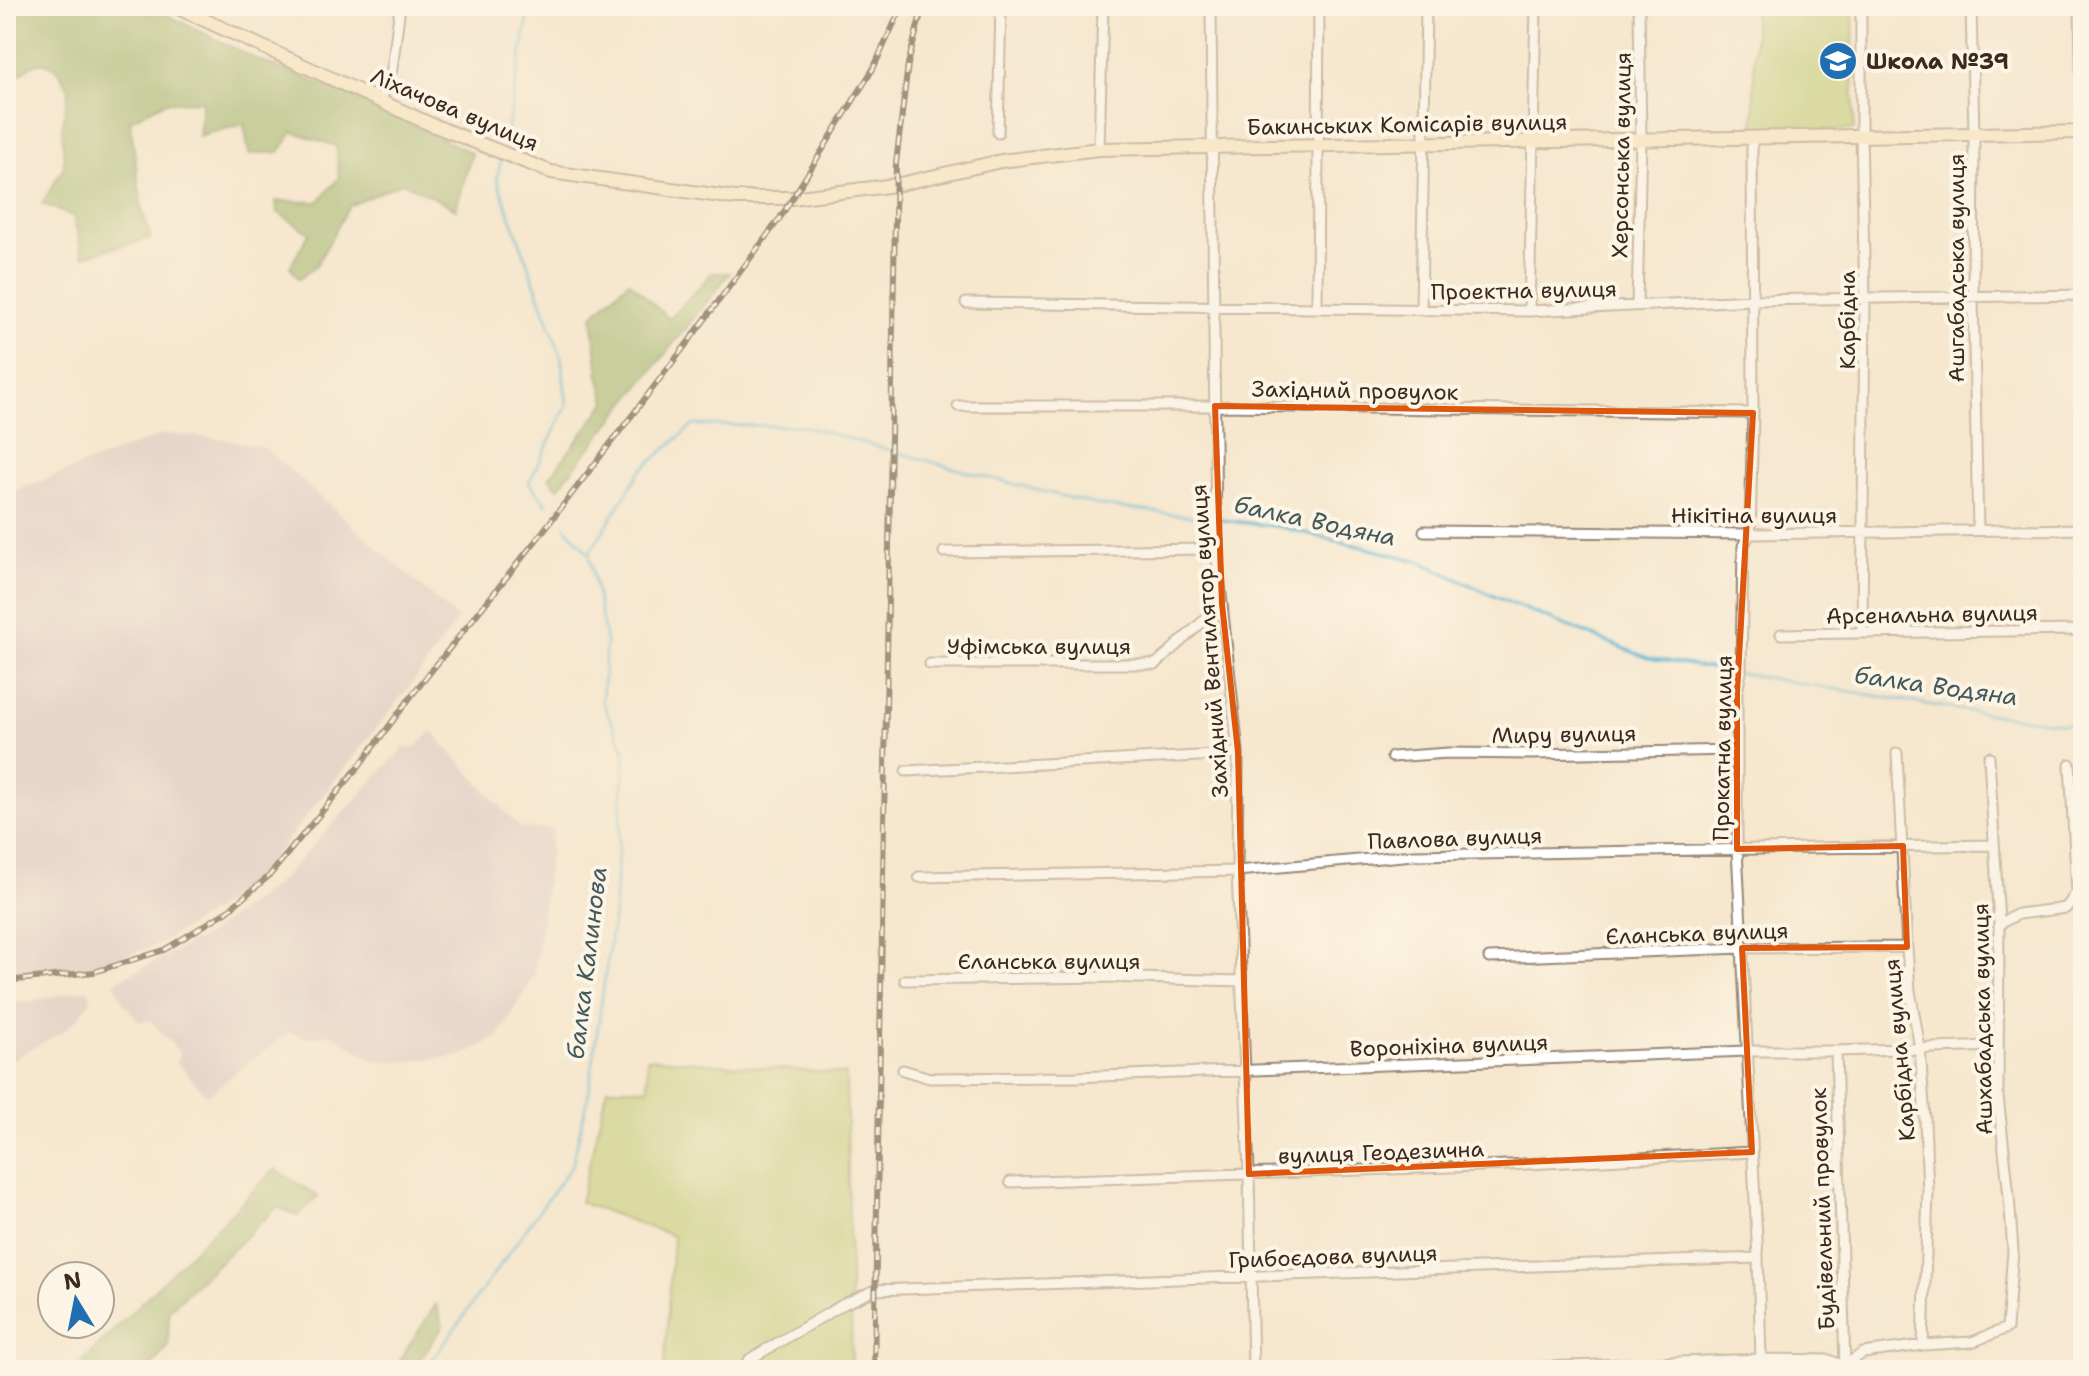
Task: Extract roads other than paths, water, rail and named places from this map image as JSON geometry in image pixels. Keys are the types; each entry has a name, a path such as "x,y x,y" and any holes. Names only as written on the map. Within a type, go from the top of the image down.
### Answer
{"street":[{"name":"Ліхачова вулиця","path":"174,6 430,124 551,172 735,198"},
{"path":"381,100 392,69 400,6"},
{"path":"998,133 1001,6"},
{"path":"1099,149 1103,6"},
{"name":"Західний Вентилятор вулиця","path":"1211,6 1216,549 1238,752 1237,871 1253,1370"},
{"path":"1317,308 1319,6"},
{"path":"1421,310 1426,6"},
{"path":"1529,311 1536,6"},
{"name":"Херсонська вулиця","path":"1637,305 1641,140 1639,6"},
{"name":"Карбідна","path":"1861,6 1865,298 1862,633"},
{"name":"Ашгабадська вулиця","path":"1971,6 1978,530"},
{"path":"2080,6 2083,171"},
{"name":"Бакинських Комісарів вулиця","path":"735,198 792,198 896,185 1001,161 1099,149 2083,132"},
{"name":"Прокатна вулиця","path":"1752,138 1750,534 1743,546 1736,750 1737,849 1761,1359"},
{"name":"Проектна вулиця","path":"966,303 1529,311 1752,300 2083,295"},
{"name":"Західний провулок","path":"958,406 1753,413"},
{"path":"2083,501 2083,630"},
{"name":"Нікітіна вулиця","path":"1424,531 1750,534 2083,529"},
{"path":"944,552 1216,549"},
{"name":"Уфімська вулиця","path":"930,664 1156,664 1222,604"},
{"name":"Арсенальна вулиця","path":"1781,634 2083,630"},
{"name":"Миру вулиця","path":"1392,757 1448,753 1736,750"},
{"path":"906,771 1238,752"},
{"name":"Карбідна вулиця","path":"1897,753 1910,991 1920,1048 1925,1120 1928,1191 1923,1345"},
{"name":"Ашхабадська вулиця","path":"1923,1345 1972,1342 2007,1328 2013,1251 1998,1096 1999,924 1989,757"},
{"path":"1999,924 2018,914 2066,908 2077,892 2070,764"},
{"name":"Павлова вулиця","path":"919,877 1237,871 1414,855 1993,845"},
{"name":"Єланська вулиця","path":"1489,958 1742,948 1907,947"},
{"name":"Єланська вулиця","path":"905,980 1103,977 1240,981"},
{"name":"Вороніхіна вулиця","path":"903,1070 930,1078 1076,1077 1747,1051 1998,1046"},
{"name":"Будівельний провулок","path":"1836,1051 1845,1368"},
{"name":"вулиця Геодезична","path":"1010,1182 1508,1165 1752,1152"},
{"name":"Грибоєдова вулиця","path":"741,1370 750,1359 844,1304 875,1290 1758,1258"},
{"path":"1464,1370 1761,1359 1829,1360 1845,1368 1863,1353 1923,1345"}],"waterway":[{"name":"балка Калинова","path":"504,148 530,6"},
{"name":"балка Калинова","path":"502,155 497,179 561,356 567,405 529,483 547,504"},
{"name":"балка Водяна","path":"589,554 640,471 693,425 804,426 1097,505 1281,527 1419,561 1500,599 1648,658 1961,710 2065,724 2083,723"},
{"name":"балка Калинова","path":"425,1370 572,1165 588,1097 614,913 625,751 602,701 606,641 589,554 566,527"}],"railway":[{"path":"6,981 94,972 164,950 226,912 269,876 534,543 780,218 873,69 902,6"},
{"path":"874,1370 896,163 908,64 923,6"}],"place":[{"name":"Школа №39","path":"1838,61"}]}
